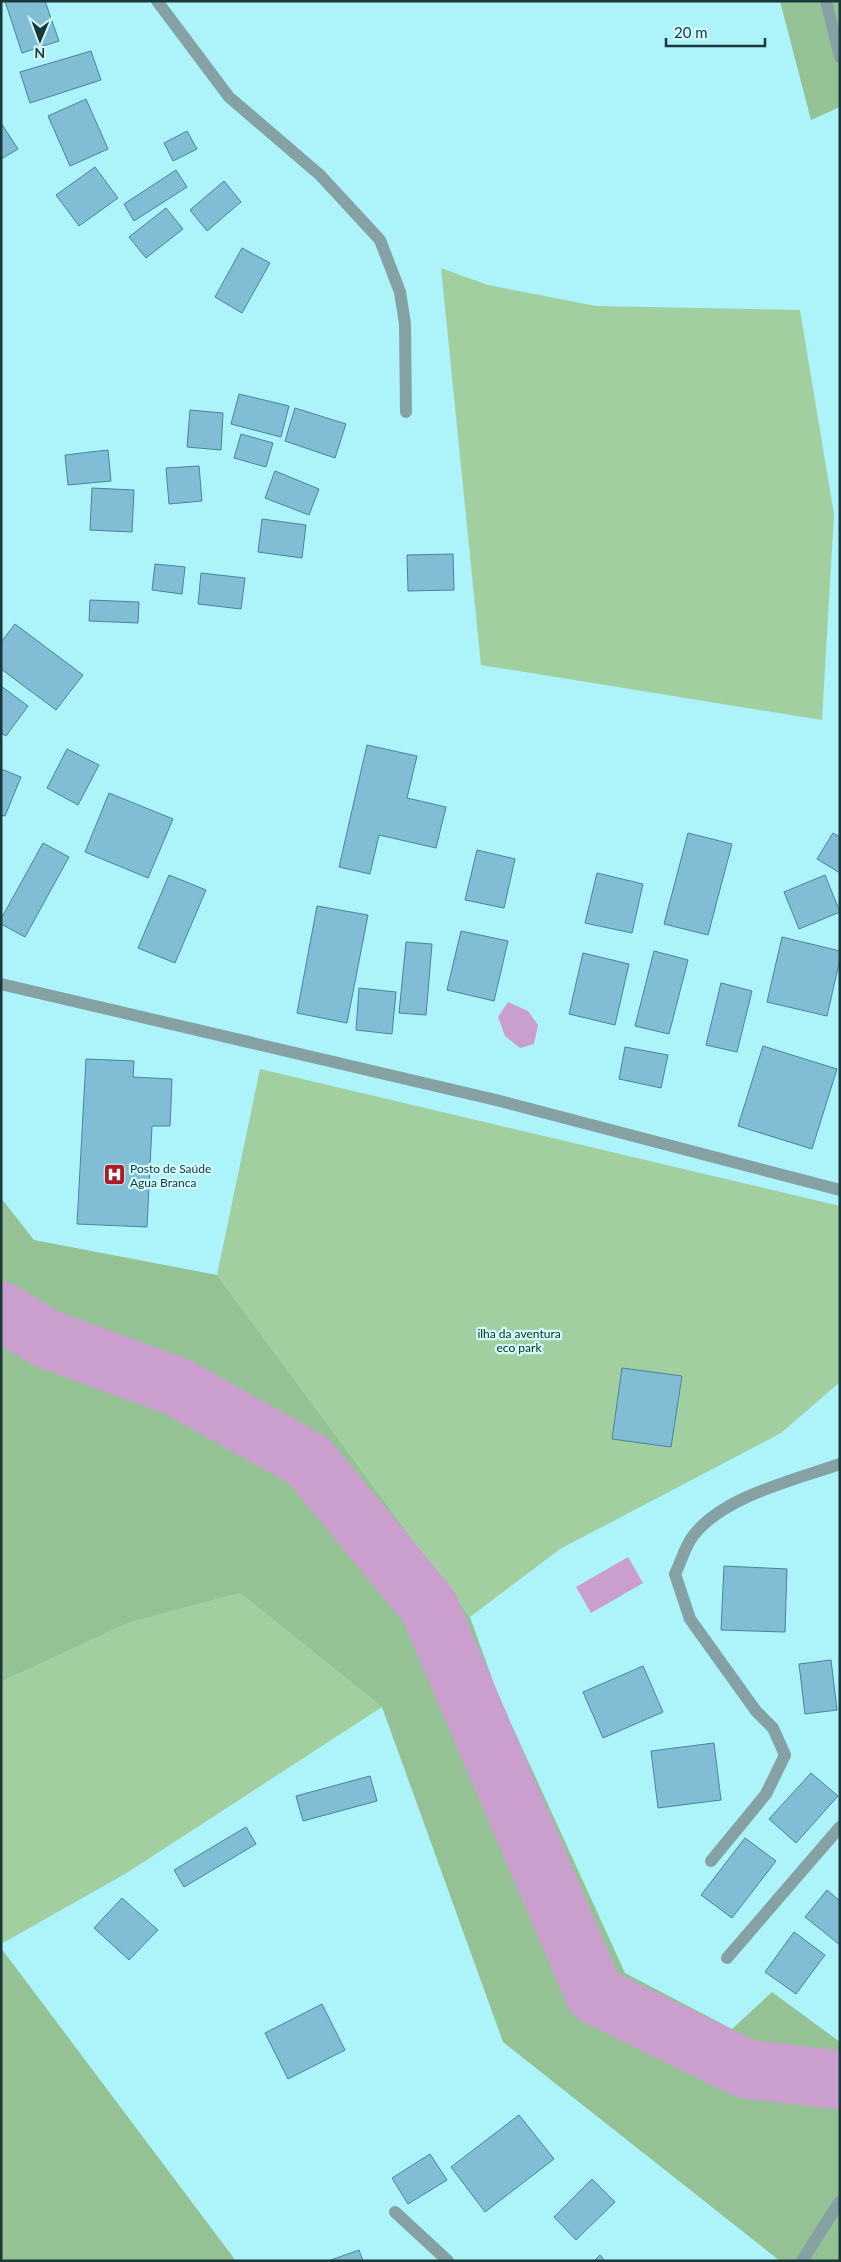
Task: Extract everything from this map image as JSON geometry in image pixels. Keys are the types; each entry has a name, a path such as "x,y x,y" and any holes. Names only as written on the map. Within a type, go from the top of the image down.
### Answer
{"street":[{"path":"157,1 229,97 320,175 380,240 400,292 405,324 406,412"},
{"path":"826,1 840,57"},
{"path":"1,984 496,1100 840,1190"},
{"path":"711,1861 766,1794 784,1755 773,1728 756,1711 690,1619 675,1574 693,1536 719,1511 760,1493 840,1464"},
{"path":"727,1958 840,1827"},
{"path":"802,2261 840,2201"},
{"path":"395,2212 448,2261"}],"green space":[{"path":"780,1 840,1 840,107 811,120"},
{"path":"441,268 488,285 596,306 800,310 834,514 822,720 481,665"},
{"name":"ilha da aventura eco park","path":"260,1069 840,1206 840,1382 781,1433 560,1549 470,1617 217,1275"},
{"path":"1,1198 34,1240 217,1275 470,1617 498,1695 625,1973 732,2029 772,1992 840,2042 840,2261 780,2261 503,2042 382,1707 240,1593 128,1623 1,1682"},
{"path":"240,1593 382,1707 125,1874 1,1944 1,1682 128,1623"},
{"path":"1,1948 236,2261 1,2261"}],"shaded area":[{"path":"508,1002 528,1011 538,1025 534,1044 520,1048 505,1036 498,1017"},
{"path":"628,1557 643,1583 591,1613 576,1587"}],"building":[{"path":"5,1 45,1 59,41 22,53"},
{"path":"91,51 101,80 30,103 20,72"},
{"path":"86,99 108,149 70,166 48,116"},
{"path":"1,123 18,149 1,159"},
{"path":"187,131 197,149 173,161 164,143"},
{"path":"95,167 118,198 79,226 56,195"},
{"path":"176,170 187,187 134,221 124,204"},
{"path":"224,181 241,202 207,231 190,210"},
{"path":"166,208 183,229 146,258 129,237"},
{"path":"242,248 270,263 242,313 215,297"},
{"path":"239,394 289,406 281,437 231,424"},
{"path":"295,408 346,424 335,458 285,441"},
{"path":"190,410 223,413 221,450 187,447"},
{"path":"241,434 273,443 266,467 234,458"},
{"path":"108,450 111,481 68,485 65,455"},
{"path":"199,466 202,501 169,504 166,468"},
{"path":"275,471 319,489 309,515 265,498"},
{"path":"92,488 134,490 132,532 90,530"},
{"path":"262,519 306,525 302,558 258,552"},
{"path":"453,554 454,590 408,591 407,555"},
{"path":"155,564 185,567 182,594 152,590"},
{"path":"201,573 245,578 241,609 198,604"},
{"path":"90,600 139,602 138,623 89,621"},
{"path":"15,624 83,675 56,710 1,669 1,642"},
{"path":"1,686 28,706 6,736 1,733"},
{"path":"367,745 417,756 407,798 446,807 436,848 379,835 370,874 339,867"},
{"path":"67,749 99,765 78,805 47,788"},
{"path":"1,769 21,777 5,816 1,815"},
{"path":"109,793 173,819 148,878 85,852"},
{"path":"688,833 732,844 708,935 664,924"},
{"path":"833,833 840,837 840,873 817,859"},
{"path":"43,843 69,857 25,937 1,924 1,919"},
{"path":"477,850 515,859 504,908 465,900"},
{"path":"597,873 643,884 632,933 585,923"},
{"path":"169,875 206,890 175,963 138,948"},
{"path":"825,875 840,912 799,929 784,892"},
{"path":"317,906 368,915 347,1023 297,1013"},
{"path":"461,931 508,941 494,1001 447,990"},
{"path":"782,937 840,951 840,959 827,1016 767,1002"},
{"path":"406,942 432,944 426,1015 399,1013"},
{"path":"654,951 688,960 669,1034 635,1026"},
{"path":"583,953 629,964 615,1025 569,1014"},
{"path":"721,983 752,991 737,1052 706,1045"},
{"path":"359,988 396,992 392,1034 356,1030"},
{"path":"763,1046 837,1069 812,1149 738,1126"},
{"path":"625,1047 668,1055 661,1088 619,1079"},
{"name":"Posto de Saúde Agua Branca","path":"86,1059 134,1061 133,1077 172,1079 170,1126 152,1126 147,1227 77,1224"},
{"path":"622,1368 682,1376 671,1447 612,1439"},
{"path":"724,1566 787,1569 785,1632 721,1630"},
{"path":"831,1660 837,1710 805,1714 799,1664"},
{"path":"643,1666 663,1712 603,1738 583,1692"},
{"path":"714,1743 721,1800 658,1808 651,1751"},
{"path":"811,1773 838,1796 796,1843 769,1819"},
{"path":"370,1776 377,1801 303,1821 296,1796"},
{"path":"246,1827 256,1844 184,1887 174,1870"},
{"path":"745,1838 776,1861 732,1918 701,1895"},
{"path":"827,1890 840,1901 840,1945 805,1917"},
{"path":"122,1898 158,1930 129,1960 94,1928"},
{"path":"794,1932 825,1955 796,1994 765,1972"},
{"path":"322,2004 345,2050 288,2079 265,2033"},
{"path":"519,2115 554,2159 485,2212 451,2167"},
{"path":"430,2154 447,2180 408,2204 392,2178"},
{"path":"592,2179 615,2202 576,2240 554,2217"},
{"path":"359,2250 363,2261 328,2261"},
{"path":"600,2255 605,2261 594,2261"}],"waterway":[{"path":"1,1311 47,1339 178,1387 309,1461 429,1607 595,1995 746,2069 840,2080"}],"place":[{"name":"Posto de Saúde Agua Branca","path":"114,1175"}]}
